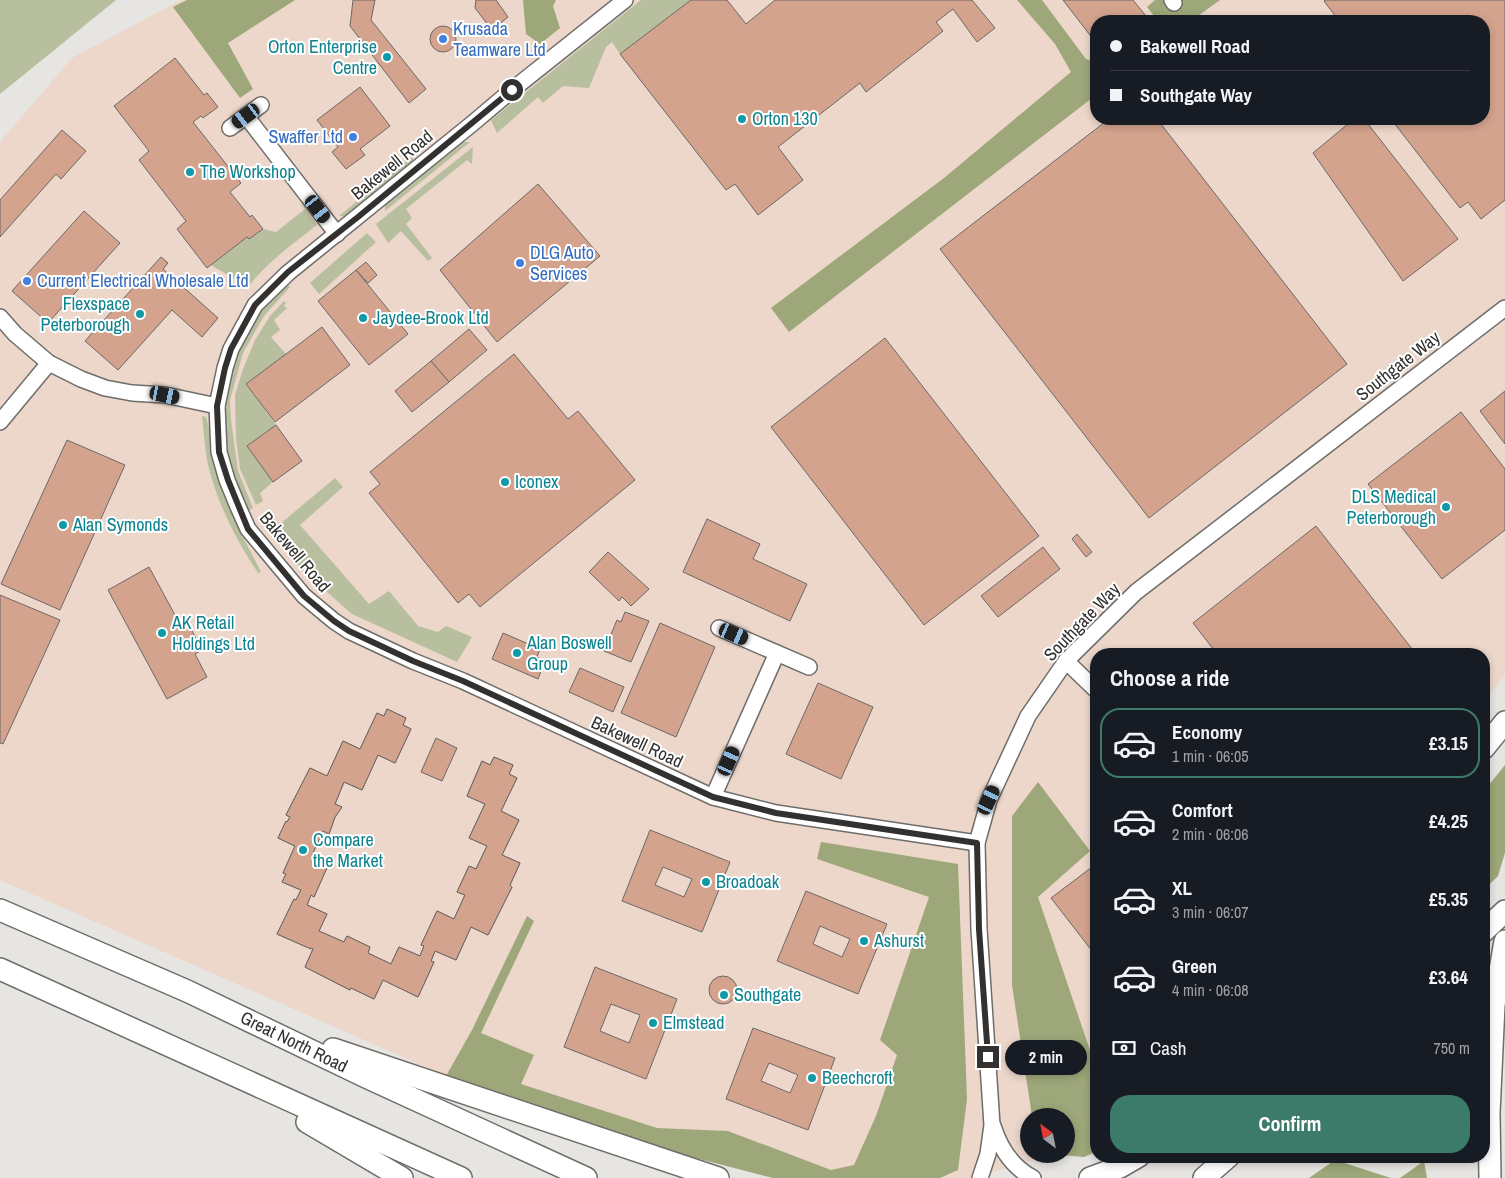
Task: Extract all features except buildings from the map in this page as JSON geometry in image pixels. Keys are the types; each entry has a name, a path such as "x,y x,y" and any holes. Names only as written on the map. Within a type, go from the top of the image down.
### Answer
{"highway":[{"path":"1490,741 1505,722"},
{"path":"1490,753 1505,736"},
{"name":"Great North Road","path":"0,910 187,991 366,1077 586,1178"},
{"path":"1490,925 1505,911"},
{"path":"1490,1091 1494,1005 1505,942"},
{"path":"0,969 461,1178"},
{"path":"259,1025 718,1178"},
{"path":"212,1066 402,1178"},
{"path":"1090,1178 1127,1163"},
{"path":"1204,1178 1222,1163"},
{"path":"1219,1178 1226,1163"},
{"path":"1490,1163 1490,1178"}],"street":[{"name":"Bakewell Road","path":"625,0 288,272 255,305 231,349 217,406 219,452 248,529 304,596 334,621 364,638 413,661 463,681 713,797 776,813 977,843"},
{"path":"230,128 261,105"},
{"path":"246,116 337,234"},
{"name":"Southgate Way","path":"980,1178 988,1154 992,1125 979,929 977,843 989,800 1028,716 1066,661 1136,592 1505,308"},
{"path":"0,316 15,334 49,363 66,372 105,388 132,393 165,395 217,406"},
{"path":"0,422 49,363"},
{"path":"720,628 808,667"},
{"path":"713,797 777,653"},
{"path":"1066,661 1090,684"},
{"name":"Southgate Way","path":"992,1125 998,1141 1007,1156 1018,1168 1033,1178"}],"shaded area":[{"path":"181,0 1505,0 1505,675 1490,694 1490,648 1090,648 1090,1135 1075,1123 1075,1108 1020,1108 1020,1163 1024,1163 974,1178 773,1178 446,1076 0,880 0,142 72,58"}],"green space":[{"path":"0,0 116,0 0,94"},
{"path":"187,0 295,0 228,43 253,89 240,98 173,7"},
{"path":"523,0 556,0 553,6 560,28 540,44 526,34"},
{"path":"641,0 691,0 620,54 612,42 606,47 589,88 563,86 543,103 538,97 497,133 491,120"},
{"path":"1017,0 1042,0 1086,59 1090,60 1090,100 789,332 771,308 944,178 1071,72 1055,44"},
{"path":"1155,0 1163,0 1167,6 1174,0 1220,0 1199,15 1153,15 1147,7"},
{"path":"460,142 470,142 385,211 385,204"},
{"path":"473,147 472,164 467,160 406,209 412,218 406,224 432,258 428,261 401,231 388,243 376,224"},
{"path":"415,154 412,162 345,216 339,216"},
{"path":"305,209 317,225 272,261 248,287 211,265 247,237 249,239 263,229 276,232"},
{"path":"367,233 376,242 319,294 310,283"},
{"path":"287,284 290,287 264,316 243,353 230,400 238,471 253,508 246,512 229,469 224,422 226,392 235,356 260,309"},
{"path":"284,301 286,303 284,306 287,308 274,320 280,330 271,337 286,354 246,384 276,425 247,446 273,482 260,493 263,501 256,505 240,469 236,438 235,395 255,340 270,316"},
{"path":"202,416 206,417 229,500 242,535 261,572 258,573 243,549 218,497 208,463"},
{"path":"335,478 343,487 300,525 369,604 389,591 418,626 438,632 446,626 472,637 457,662 352,614 302,570 278,541 266,521 271,517 280,524"},
{"path":"1505,765 1505,853 1498,876 1490,884 1490,784"},
{"path":"1038,782 1090,851 1038,897 1090,1050 1090,1154 1084,1157 1075,1156 1075,1108 1031,1108 1012,985 1012,816"},
{"path":"821,842 958,864 967,1099 958,1170 940,1178 773,1178 684,1155 446,1076 472,1030 527,916 534,921 481,1033 534,1055 521,1084 657,1128 728,1131 831,1170 854,1165 876,1116 897,1055 880,1040 929,897 817,859"},
{"path":"1331,1163 1344,1163 1391,1178 1309,1178"},
{"path":"1421,1163 1424,1163 1427,1178 1400,1178"}],"place":[{"name":"Krusada Teamware Ltd","path":"443,39"},
{"name":"Orton Enterprise Centre","path":"387,57"},
{"name":"Orton 130","path":"742,119"},
{"name":"Swaffer Ltd","path":"353,137"},
{"name":"The Workshop","path":"190,172"},
{"name":"DLG Auto Services","path":"520,263"},
{"name":"Current Electrical Wholesale Ltd","path":"27,281"},
{"name":"Flexspace Peterborough","path":"140,314"},
{"name":"Jaydee-Brook Ltd","path":"363,318"},
{"name":"Iconex","path":"505,482"},
{"name":"DLS Medical Peterborough","path":"1446,507"},
{"name":"Alan Symonds","path":"63,525"},
{"name":"AK Retail Holdings Ltd","path":"162,633"},
{"name":"Alan Boswell Group","path":"517,653"},
{"name":"Compare the Market","path":"303,850"},
{"name":"Broadoak","path":"706,882"},
{"name":"Ashurst","path":"864,941"},
{"name":"Southgate","path":"724,995"},
{"name":"Elmstead","path":"653,1023"},
{"name":"Beechcroft","path":"812,1078"}],"route":[{"path":"512,90 288,272 255,305 241,328 225,368 217,406 219,452 248,529 304,596 349,631 413,661 463,681 713,797 776,813 977,843 979,929 988,1057"}]}
